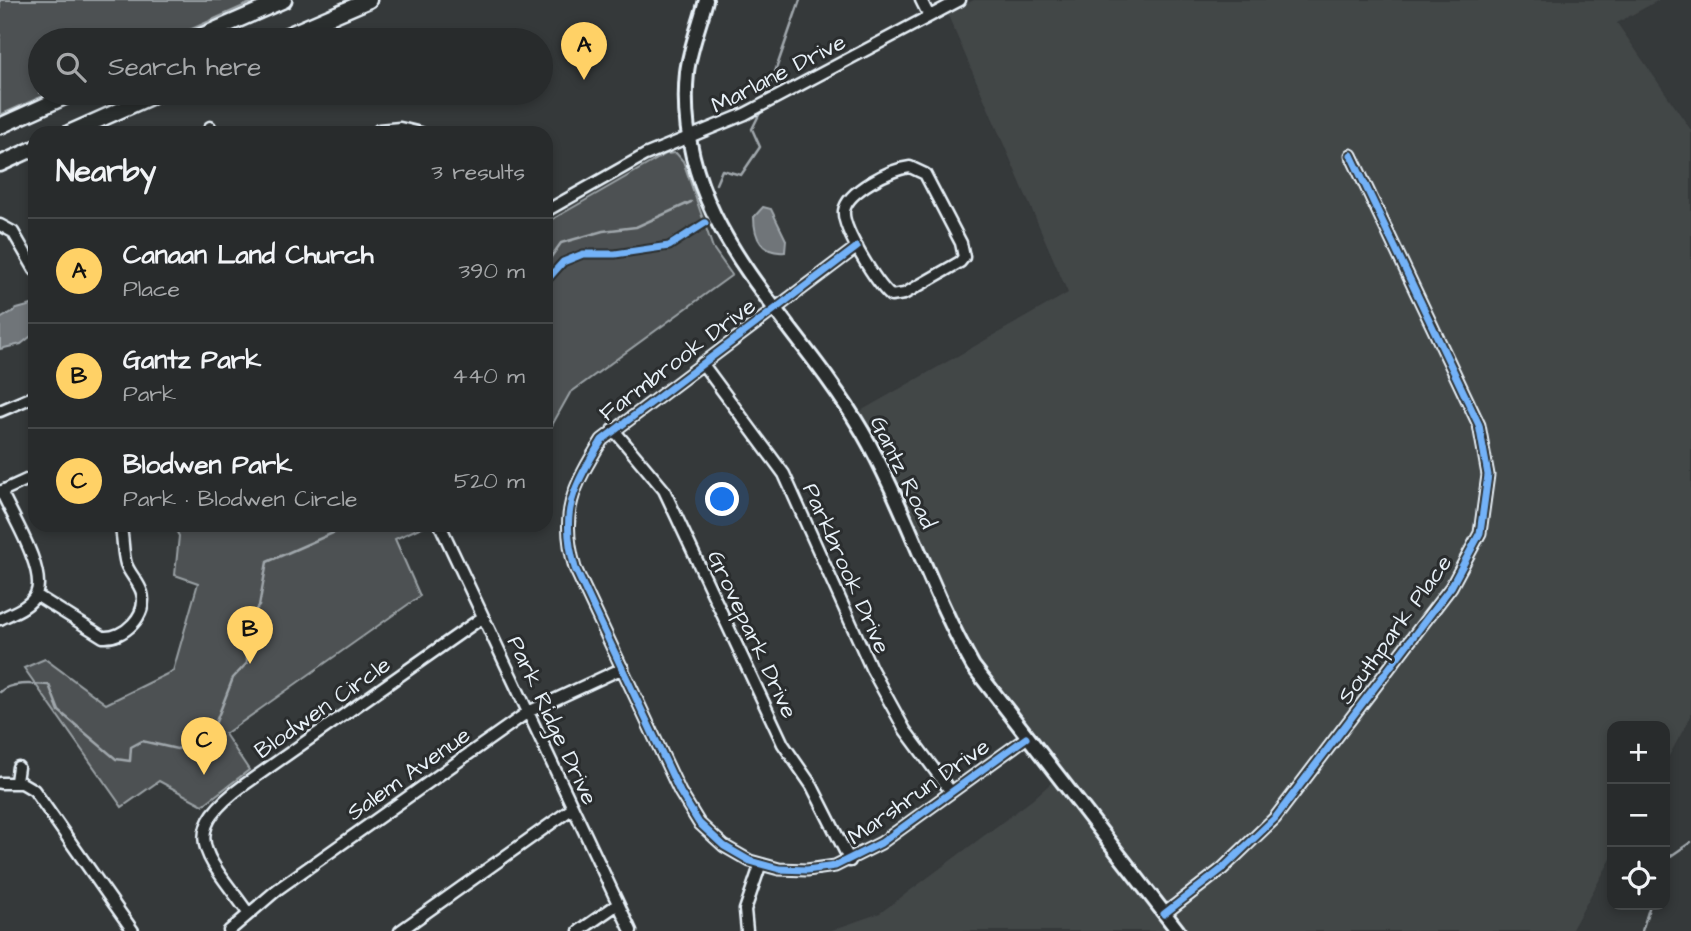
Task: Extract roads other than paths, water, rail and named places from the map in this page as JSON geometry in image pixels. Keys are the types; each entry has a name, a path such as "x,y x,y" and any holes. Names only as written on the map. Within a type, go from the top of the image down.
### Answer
{"highway":[{"path":"220,28 284,0"},
{"path":"304,28 369,0"},
{"path":"0,126 46,105"},
{"path":"85,126 132,105"},
{"path":"0,164 28,151"}],"main road":[{"name":"Gantz Road","path":"706,0 688,64 687,137 712,215 861,429 895,496 962,646 986,685 1178,931"}],"street":[{"path":"921,0 929,16"},
{"name":"Marlane Drive","path":"553,207 645,155 761,105 960,0"},
{"name":"Southpark Place","path":"1164,914 1222,869 1275,818 1451,587 1480,533 1489,475 1479,425 1351,155"},
{"path":"903,168 918,169 925,174 944,207 961,243 964,257 961,262 904,294 891,296 857,247 845,218 844,209 849,200 875,179 903,168"},
{"path":"0,225 13,232 28,258"},
{"name":"Farmbrook Drive","path":"632,688 575,568 567,541 567,512 577,481 601,440 613,429 857,247"},
{"name":"Parkbrook Drive","path":"702,363 784,474 871,668 905,730 951,792"},
{"path":"0,411 28,399"},
{"name":"Grovepark Drive","path":"613,429 664,490 783,744 813,786 850,862"},
{"path":"0,619 22,608 36,595 38,580 35,564 1,492 28,479"},
{"path":"36,595 103,637 113,638 125,632 143,602 142,592 130,574 125,559 121,532"},
{"name":"Park Ridge Drive","path":"443,532 631,931"},
{"name":"Blodwen Circle","path":"248,914 206,849 203,835 212,812 244,785 483,617"},
{"name":"Salem Avenue","path":"229,931 248,914 528,712 622,668"},
{"name":"Marshrun Drive","path":"632,688 680,792 699,824 724,846 760,866 807,870 850,862 881,843 1026,738"},
{"path":"16,781 18,766"},
{"path":"0,783 16,781 29,786 45,803 132,931"},
{"path":"400,931 573,807"},
{"path":"747,931 745,910 760,866"},
{"path":"579,931 618,904"}],"waterway":[{"path":"766,98 800,0"},
{"path":"716,184 722,170 741,175 760,147 752,129 761,111"},
{"path":"553,254 561,243 603,231 636,227 691,202"},
{"path":"0,692 10,686 49,685 59,711 116,759 130,761 131,747 142,741 177,749 210,737 233,678 247,663 247,644 235,633 259,606 267,562 335,532"},
{"path":"1670,857 1691,842"},
{"path":"1642,931 1648,910"}],"place":[{"name":"Canaan Land Church","path":"584,80"},
{"name":"Gantz Park","path":"250,664"},
{"name":"Blodwen Park","path":"204,775"}]}
